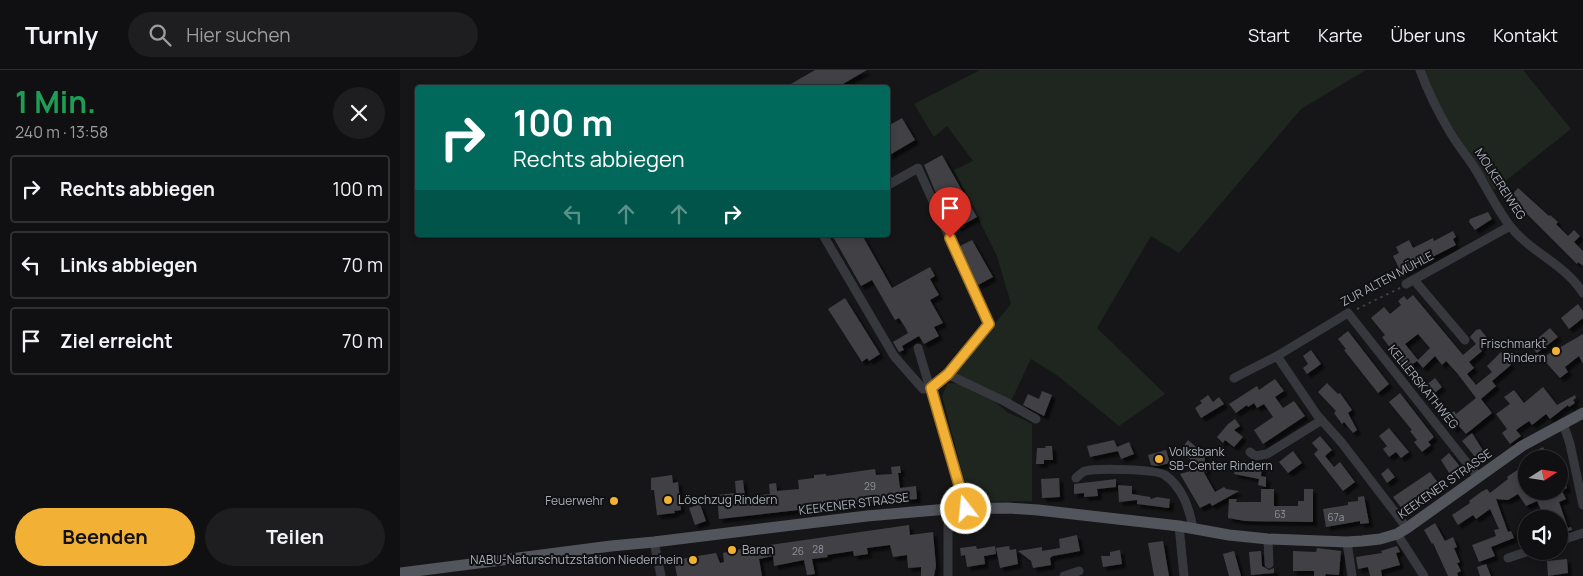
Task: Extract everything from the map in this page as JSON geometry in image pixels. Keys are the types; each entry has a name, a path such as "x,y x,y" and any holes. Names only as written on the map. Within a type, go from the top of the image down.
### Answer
{"main road":[{"name":"KEEKENER STRASSE","path":"400,573 610,546 867,516 948,509 1008,508 1038,510 1179,526 1229,535 1268,539 1347,542 1380,539 1397,534 1408,528 1522,446 1583,413"}],"street":[{"name":"MOLKEREIWEG","path":"1420,70 1431,99 1450,132 1510,226 1534,249 1556,263 1578,284 1583,293"},
{"path":"824,237 894,356 923,389 931,388 948,374 989,324 918,168 890,185"},
{"name":"ZUR ALTEN MÜHLE","path":"1410,282 1510,226"},
{"path":"1410,282 1465,340"},
{"name":"ZUR ALTEN MÜHLE","path":"1234,378 1278,356 1348,314"},
{"name":"KELLERSKATHWEG","path":"1348,314 1478,477"},
{"path":"918,348 966,509"},
{"path":"1278,356 1322,420 1408,528"},
{"path":"948,374 1004,401 1036,420"},
{"path":"1250,452 1255,456 1268,454 1322,420"},
{"path":"1563,423 1570,444 1583,505"},
{"path":"1076,478 1083,471 1105,469 1163,474 1176,485 1184,499 1190,510 1193,528"},
{"path":"948,509 948,576"},
{"path":"1179,526 1184,576"},
{"path":"1568,538 1583,533"},
{"path":"1397,534 1424,576"},
{"path":"1268,539 1269,564"},
{"path":"654,542 661,576"},
{"path":"1347,542 1352,576"},
{"path":"1508,558 1518,555"},
{"path":"1064,576 1079,571"}],"path":[{"name":"ZUR ALTEN MÜHLE","path":"1348,314 1410,282"}],"shaded area":[{"path":"980,70 1366,70 1301,109 1179,253 1151,236 1097,328 1165,394 1119,426 1058,376 1031,359 1010,403 954,373 1011,304 997,256 954,170 973,161 947,126 934,137 914,104"},
{"path":"1423,70 1523,70 1571,129 1494,190 1447,117"},
{"path":"948,383 960,384 992,399 1007,412 1032,424 1032,501 984,502 973,500 968,494 942,396"}],"building":[{"path":"815,70 867,70 841,85 789,85"},
{"path":"902,118 915,140 890,155 890,125"},
{"path":"942,155 977,217 957,228 935,191 924,165"},
{"path":"1518,188 1558,222 1556,224 1568,236 1574,230 1580,236 1574,242 1583,251 1583,266 1578,262 1577,264 1510,197"},
{"path":"1488,212 1492,219 1475,230 1469,222 1470,219"},
{"path":"1453,231 1456,237 1453,239 1456,245 1403,272 1402,269 1400,270 1393,256 1399,253 1396,247 1409,240 1413,248 1433,238 1434,241"},
{"path":"833,237 863,237 892,288 930,267 935,276 930,279 939,295 930,300 943,323 934,327 939,336 924,344 919,336 902,346 904,350 899,352 893,342 908,333 905,327 899,318 895,320 872,280 861,286"},
{"path":"972,240 993,277 978,285 960,246"},
{"path":"1413,295 1463,355 1476,344 1470,337 1476,330 1480,329 1489,340 1480,348 1482,351 1469,362 1474,368 1467,374 1476,385 1492,372 1487,366 1501,352 1511,365 1492,381 1496,386 1481,399 1492,413 1466,434 1458,425 1453,429 1444,419 1454,411 1456,414 1476,398 1457,373 1446,361 1442,365 1435,356 1423,368 1417,361 1406,369 1382,337 1385,335 1371,318 1384,307 1390,314 1401,305 1398,301 1404,296 1407,300","holes":["1418,334 1430,348 1418,360 1405,344"]},
{"path":"845,298 880,354 869,361 867,358 862,362 828,309"},
{"path":"1578,304 1583,311 1583,318 1569,329 1561,318"},
{"path":"1550,328 1558,337 1537,353 1530,345"},
{"path":"1348,331 1389,384 1378,393 1344,350 1346,349 1338,339"},
{"path":"1583,334 1583,364 1579,356 1565,367 1568,372 1560,378 1542,358"},
{"path":"1311,350 1321,364 1307,374 1303,368 1308,364 1303,356"},
{"path":"1435,378 1442,387 1431,396 1425,386"},
{"path":"1275,379 1284,391 1275,397 1283,408 1294,401 1305,416 1263,444 1254,430 1273,417 1264,404 1257,408 1254,403 1248,407 1247,405 1236,413 1229,404 1257,386 1259,390"},
{"path":"1327,383 1338,394 1340,393 1352,410 1348,413 1357,430 1353,433 1344,422 1342,424 1334,413 1336,411 1318,392"},
{"path":"1543,387 1557,405 1575,395 1576,398 1573,400 1575,403 1569,407 1568,405 1550,419 1546,414 1532,425 1529,421 1516,430 1521,436 1510,444 1502,433 1507,429 1496,414 1510,404 1504,397 1514,390 1524,403"},
{"path":"1042,391 1052,395 1044,416 1023,405 1028,394 1039,399"},
{"path":"1400,393 1434,437 1428,442 1431,445 1422,452 1414,442 1417,440 1410,431 1412,430 1389,402"},
{"path":"1208,395 1213,402 1219,397 1224,404 1201,418 1195,408"},
{"path":"1235,419 1240,426 1234,430 1243,437 1234,447 1225,440 1223,443 1217,437"},
{"path":"1389,428 1409,452 1401,458 1396,452 1389,457 1383,449 1387,446 1379,436"},
{"path":"1472,433 1484,452 1476,458 1462,441"},
{"path":"1320,436 1332,450 1325,456 1334,467 1340,462 1355,482 1343,491 1314,454 1318,450 1312,443"},
{"path":"1114,440 1117,447 1129,442 1134,454 1121,459 1118,451 1090,457 1087,446"},
{"path":"1188,440 1204,454 1207,473 1202,469 1215,492 1224,487 1239,491 1212,506 1210,503 1200,508 1180,474 1201,468 1183,453 1186,449 1183,447"},
{"path":"1045,446 1052,446 1053,460 1044,460 1044,464 1036,464 1037,448 1046,448"},
{"name":"Volksbank SB-Center Rindern","path":"1166,450 1170,463 1157,466 1151,465 1148,455"},
{"path":"1293,451 1302,463 1288,473 1279,462"},
{"path":"1449,453 1462,469 1456,476 1451,476 1441,460"},
{"path":"1242,462 1262,467 1261,476 1266,477 1266,487 1258,485 1259,479 1234,474 1236,467 1241,468"},
{"path":"900,466 901,473 898,473 900,488 916,486 917,499 906,500 906,498 719,519 717,495 736,493 735,481 743,480 745,497 770,494 769,484 776,483 777,491 799,489 798,480 814,478 814,475 826,474 826,476 875,469 876,475 892,474 891,467"},
{"path":"1388,468 1395,477 1387,483 1381,474"},
{"path":"1518,469 1518,494 1508,500 1496,499 1508,532 1511,531 1514,538 1491,547 1495,556 1479,562 1472,545 1496,536 1494,530 1499,529 1490,509 1476,519 1473,515 1458,525 1452,515 1470,503 1469,501 1481,492 1487,489 1490,493 1508,479 1507,477"},
{"path":"1430,472 1439,484 1403,510 1393,497"},
{"name":"Löschzug Rindern","path":"672,475 673,483 678,482 681,510 674,511 675,513 657,515 654,490 651,490 651,478"},
{"path":"1059,478 1060,497 1042,498 1041,479"},
{"path":"1116,479 1116,487 1097,489 1098,496 1084,497 1084,493 1074,494 1074,484"},
{"path":"1118,485 1132,486 1132,494 1150,497 1151,499 1157,497 1170,499 1169,508 1137,504 1137,500 1119,502"},
{"path":"1261,489 1274,489 1274,506 1298,506 1298,501 1304,501 1304,489 1313,489 1313,522 1245,521 1228,518 1229,499 1237,499 1236,502 1261,502"},
{"path":"1364,496 1369,523 1360,524 1360,521 1326,527 1323,509 1348,505 1348,502 1358,501 1358,497"},
{"path":"1522,500 1564,500 1559,502 1562,510 1541,510 1537,501 1526,506"},
{"path":"700,504 706,521 695,525 689,508"},
{"path":"1435,523 1445,541 1453,537 1457,547 1454,548 1460,562 1457,563 1461,571 1457,573 1458,576 1448,576 1433,543 1424,530"},
{"path":"909,525 910,535 933,532 936,566 934,576 921,576 921,567 908,568 907,555 893,557 890,545 867,548 868,554 854,556 853,551 812,559 815,574 807,575 804,560 774,566 773,556 759,559 762,576 677,576 674,560 716,553 720,563 724,562 723,553 735,550"},
{"path":"1077,535 1080,551 1053,556 1050,558 1051,565 1033,568 1031,561 1018,551 1042,547 1042,551 1060,548 1059,539"},
{"path":"1163,541 1169,576 1154,576 1148,543"},
{"path":"976,546 977,549 995,546 996,554 984,556 985,564 967,567 965,555 961,556 960,548"},
{"path":"1009,546 1010,550 1016,549 1018,564 1000,568 996,548"},
{"path":"1397,546 1400,552 1396,553 1400,565 1381,570 1382,576 1370,576 1368,567 1358,569 1356,557 1382,553 1381,551"},
{"path":"1317,548 1341,551 1339,575 1326,574 1325,576 1314,576 1314,571 1293,571 1293,551 1316,552"},
{"path":"1120,550 1122,564 1103,567 1101,556 1110,556 1110,552"},
{"path":"1234,551 1241,576 1229,576 1223,554"},
{"path":"1261,551 1262,566 1269,570 1274,568 1274,573 1251,575 1249,552"},
{"path":"1567,560 1568,573 1548,576 1547,561"},
{"path":"1486,564 1491,576 1480,576 1477,567"}],"place":[{"name":"Frischmarkt Rindern","path":"1556,351"},
{"name":"Volksbank SB-Center Rindern","path":"1159,459"},
{"name":"Löschzug Rindern","path":"668,500"},
{"name":"Feuerwehr","path":"614,501"},
{"name":"Baran","path":"732,550"},
{"name":"NABU-Naturschutzstation Niederrhein","path":"693,560"}],"route":[{"path":"950,238 989,324 948,374 931,388 966,509"}]}
